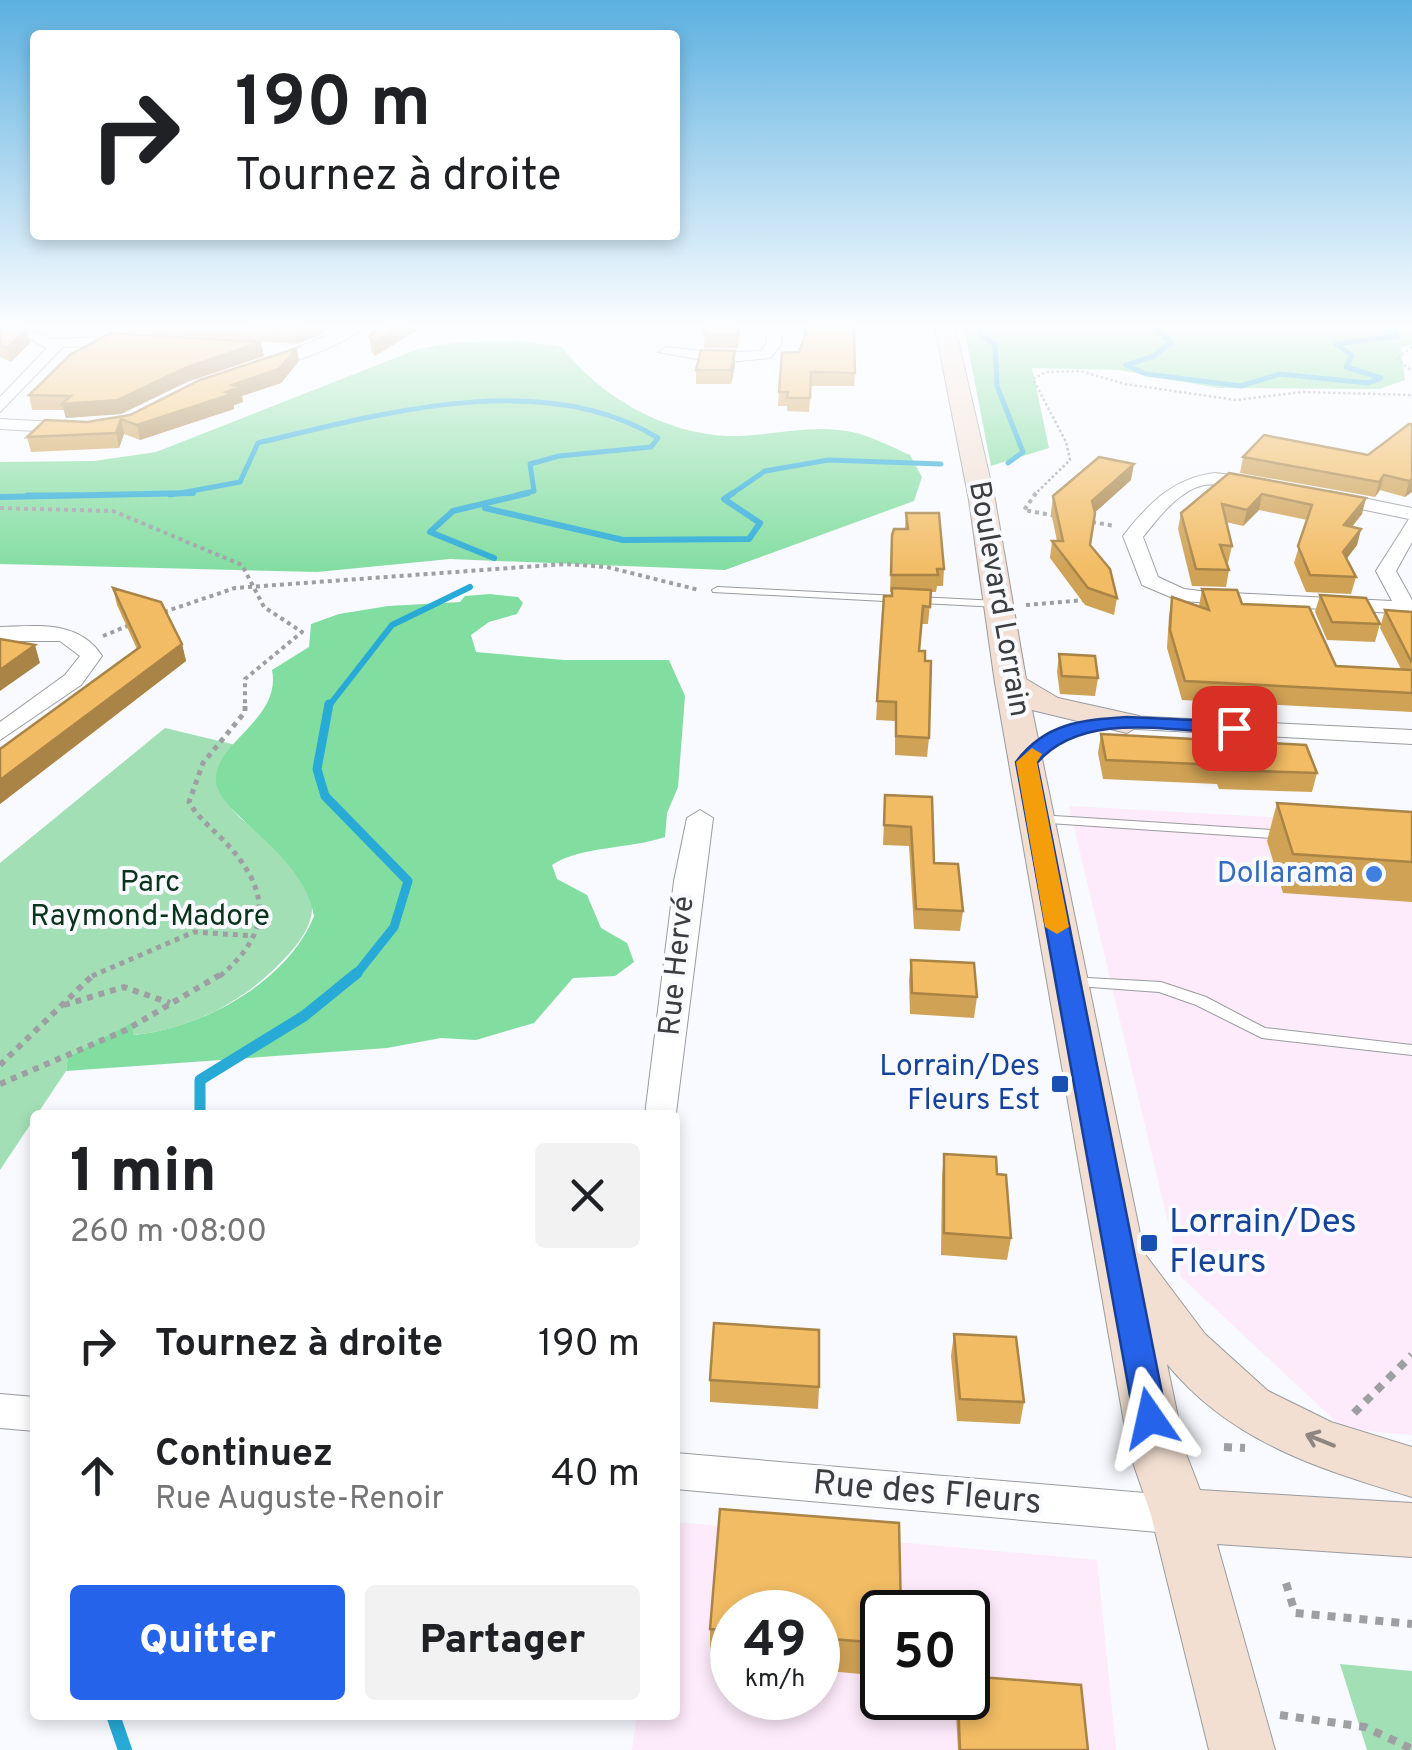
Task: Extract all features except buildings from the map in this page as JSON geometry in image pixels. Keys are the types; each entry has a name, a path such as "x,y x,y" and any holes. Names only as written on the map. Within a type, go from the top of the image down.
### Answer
{"main road":[{"name":"Boulevard Lorrain","path":"961,409 1157,1451 1180,1515 1237,1730"},
{"path":"1011,683 1052,707 1127,722"},
{"path":"1026,762 1036,748 1061,730 1127,722"},
{"path":"1118,1252 1168,1328 1231,1395 1300,1432 1412,1472"},
{"path":"1180,1515 1412,1530"}],"street":[{"path":"0,424 90,428"},
{"path":"1278,487 1211,476 1180,484 1133,536 1144,574 1156,586 1180,594 1409,608"},
{"path":"1310,493 1412,514"},
{"path":"1409,608 1389,580 1386,563 1412,524"},
{"path":"0,634 65,636 84,644 92,656 82,672 0,733"},
{"path":"1127,722 1412,737"},
{"name":"Rue Hervé","path":"663,1110 688,881 700,818"},
{"path":"0,1411 30,1414"},
{"name":"Rue des Fleurs","path":"680,1471 1180,1515"}],"lane":[{"path":"717,590 999,604"},
{"path":"1037,819 1295,836"},
{"path":"1067,982 1161,987 1262,1033 1412,1050"}],"path":[{"path":"1047,409 1070,460 1042,485 1024,510 1062,517"},
{"path":"0,508 90,508 122,514 190,546 239,563 264,607 302,632 245,679 248,706 211,746 195,778 189,802 246,868 260,900 256,936 232,968 56,1062 0,1084"},
{"path":"1081,520 1138,530"},
{"path":"152,616 212,593 253,586 565,564 607,567 686,589 717,590"},
{"path":"999,604 1055,606 1089,600"},
{"path":"84,644 135,623"},
{"path":"0,1065 4,1055 93,973 175,938 212,931 256,936"},
{"path":"174,950 175,938"},
{"path":"61,1006 124,987 170,1003"},
{"path":"1286,1583 1295,1613 1412,1624"},
{"path":"1237,1730 1354,1722 1388,1733 1412,1750"}],"shaded area":[{"path":"1069,806 1412,825 1412,1435 1344,1429 1181,1277"},
{"path":"680,1522 1097,1560 1116,1750 632,1750 636,1720 680,1720"}],"green space":[{"path":"266,409 634,409 704,434 852,432 910,455 922,477 914,501 725,570 450,559 317,572 0,564 0,462 94,461 156,452"},
{"path":"980,409 1041,409 1049,448 991,466"},
{"path":"465,596 518,597 523,603 517,614 489,622 471,635 476,652 564,660 669,660 685,696 678,787 667,813 665,837 577,854 552,865 557,879 587,895 601,928 627,943 634,962 615,976 573,978 534,1023 476,1040 441,1038 387,1048 66,1071 68,1057 133,1022 133,1035 159,1031 213,1012 239,998 284,962 302,940 314,916 307,894 280,855 221,795 216,782 224,755 267,703 272,670 309,647 311,624 339,614 388,606 460,602"},
{"name":"Parc Raymond-Madore","path":"165,728 236,745 218,767 227,800 239,817 298,872 312,903 311,918 303,935 271,972 224,1006 188,1023 151,1033 132,1035 132,1023 68,1057 66,1071 40,1110 30,1110 30,1125 0,1170 0,863"},
{"path":"1340,1664 1412,1671 1412,1750 1367,1750"}],"waterway":[{"path":"179,493 240,482 258,443 417,409"},
{"path":"517,495 534,491 530,464 559,456 651,447 658,438 613,417 579,409"},
{"path":"1006,409 1023,452 1008,463"},
{"path":"730,495 765,471 828,460 941,464"},
{"path":"0,497 179,493"},
{"path":"170,495 179,493"},
{"path":"179,493 193,493"},
{"path":"494,558 430,532 453,511 528,493"},
{"path":"27,495 78,495"},
{"path":"485,508 623,540 749,539 760,523 724,499 730,495"},
{"path":"329,706 392,625 470,587"},
{"path":"329,706 317,769 325,796 408,881 394,927 355,976"},
{"path":"200,1110 200,1080 304,1016 357,973"},
{"path":"115,1720 125,1750"}],"slow traffic":[{"path":"1032,754 1026,762 1057,927"}],"place":[{"name":"Dollarama","path":"1374,874"},
{"name":"Lorrain/Des Fleurs Est","path":"1060,1084"},
{"name":"Lorrain/Des Fleurs","path":"1149,1243"}],"route":[{"path":"1150,1418 1026,762 1048,738 1080,726 1127,722 1234,728"}]}
